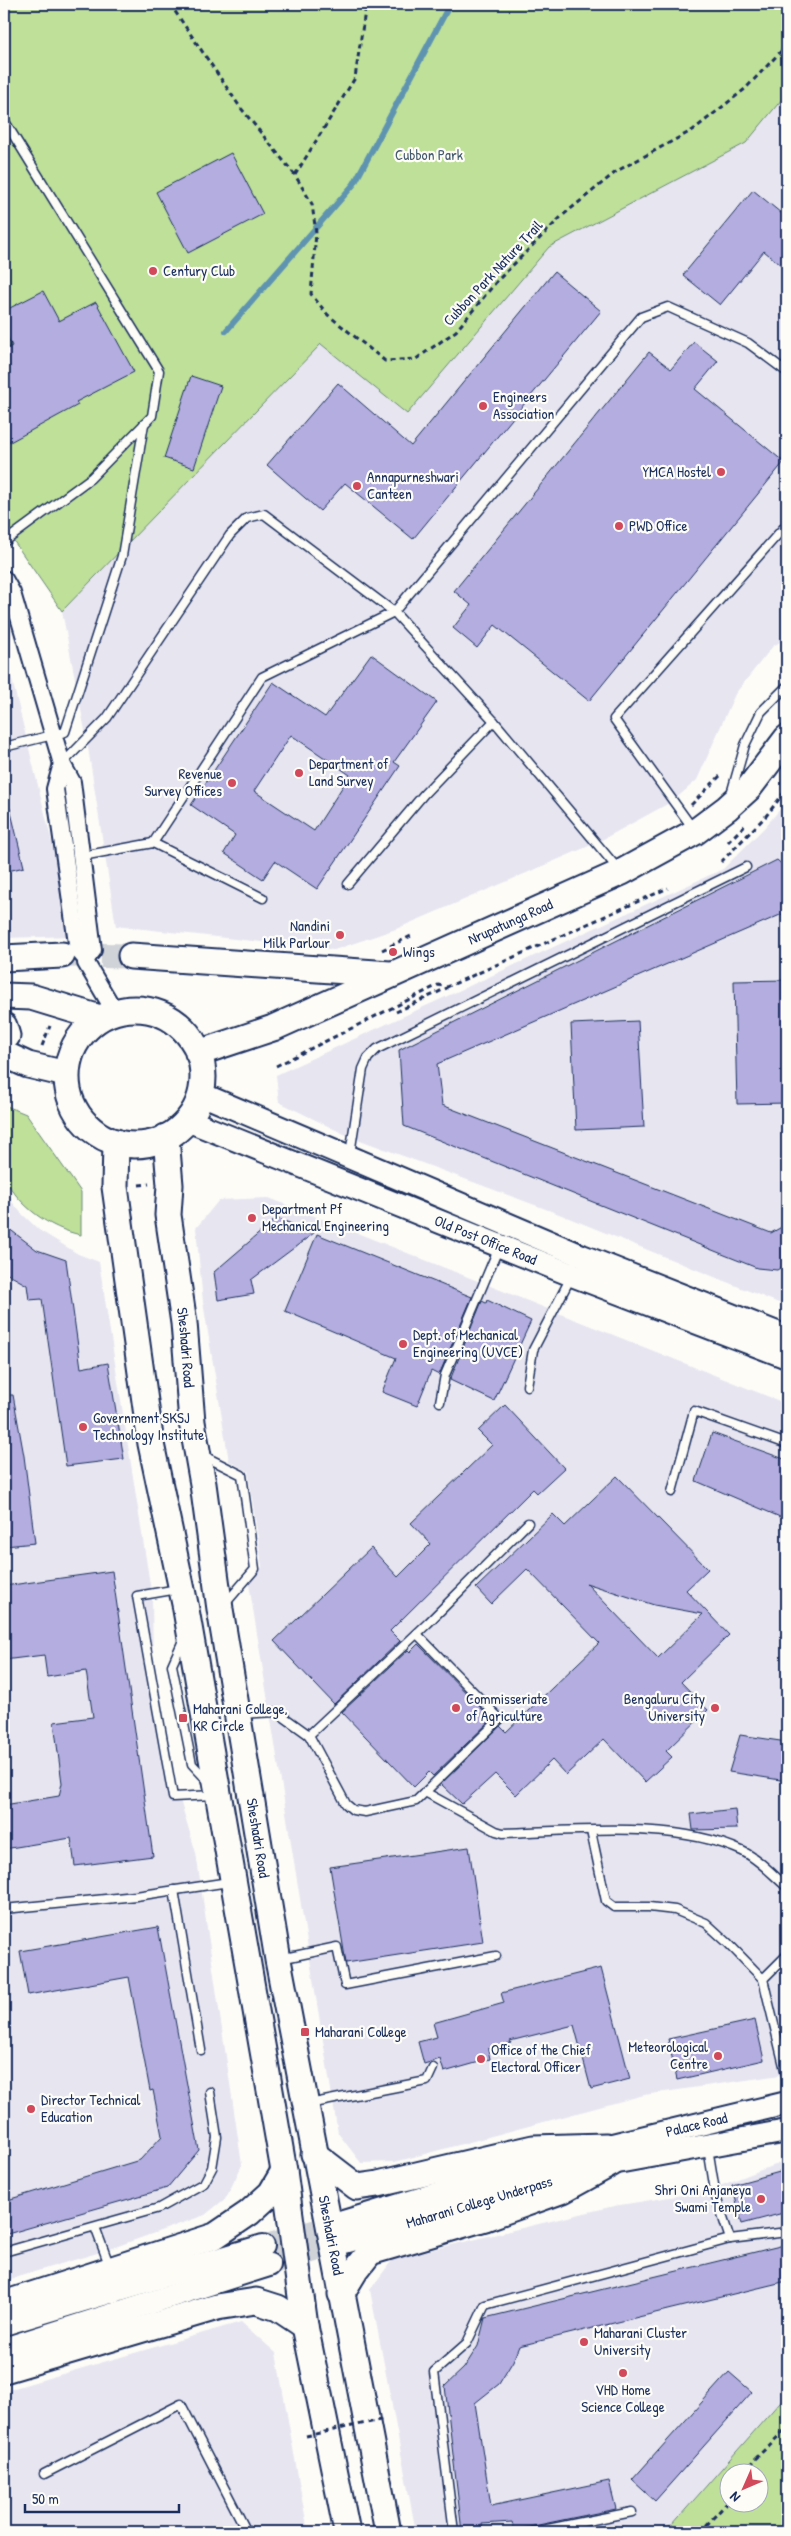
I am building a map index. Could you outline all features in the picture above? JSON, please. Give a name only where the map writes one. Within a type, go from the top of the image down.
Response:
[{"type":"main road","name":"Nrupatunga Road","points":[[198,1053],[273,1028],[622,872],[695,832],[727,808],[748,788],[787,738]]},
{"type":"main road","points":[[131,956],[395,974]]},
{"type":"main road","points":[[4,958],[74,957]]},
{"type":"main road","points":[[4,996],[31,997],[107,1015]]},
{"type":"main road","points":[[125,1009],[148,1010],[170,1019],[188,1034],[198,1053],[203,1074],[201,1094],[187,1120],[177,1130],[158,1141],[137,1145],[116,1142],[96,1133],[81,1118],[70,1097],[66,1074],[71,1051],[84,1031],[107,1015],[125,1009]]},
{"type":"main road","points":[[4,1026],[6,1036],[4,1037]]},
{"type":"main road","points":[[4,1054],[28,1064],[66,1074]]},
{"type":"main road","name":"Sheshadri Road","points":[[166,1137],[170,1185],[168,1215],[184,1323],[192,1422],[220,1609],[278,1960],[388,2532]]},
{"type":"main road","name":"Sheshadri Road","points":[[116,1142],[115,1187],[151,1444],[189,1626],[284,2171],[305,2326],[347,2532]]},
{"type":"main road","points":[[314,2154],[357,2186],[378,2184],[533,2148],[609,2155]]},
{"type":"main road","points":[[341,2294],[355,2271],[370,2252],[485,2218],[563,2190],[609,2155]]},
{"type":"main road","points":[[4,2304],[215,2236],[249,2213],[271,2193],[284,2171]]},
{"type":"main road","points":[[4,2370],[217,2307],[256,2301],[278,2308],[305,2326]]},
{"type":"street","points":[[4,579],[12,593],[62,764],[72,782],[93,950],[74,957]]},
{"type":"street","points":[[62,764],[54,789],[78,950],[74,957]]},
{"type":"street","points":[[74,957],[86,963],[107,1015]]},
{"type":"street","name":"Old Post Office Road","points":[[201,1094],[349,1159],[582,1256],[787,1337]]},
{"type":"street","name":"Old Post Office Road","points":[[187,1120],[572,1275],[787,1357]]},
{"type":"street","name":"Palace Road","points":[[609,2155],[787,2103]]},
{"type":"street","name":"Palace Road","points":[[609,2155],[708,2146],[787,2131]]},
{"type":"street","name":"Maharani College Underpass","points":[[343,2232],[550,2160],[609,2155]]},
{"type":"street","points":[[4,2324],[266,2255],[4,2349]]},
{"type":"lane","points":[[4,120],[159,371],[152,416],[91,478],[4,542]]},
{"type":"lane","points":[[153,843],[262,677],[394,612],[641,317],[668,308],[748,343],[787,372]]},
{"type":"lane","points":[[4,747],[65,732],[122,556],[144,424]]},
{"type":"lane","points":[[62,764],[107,718],[230,535],[248,518],[264,514],[394,612],[494,721],[622,872]]},
{"type":"lane","points":[[695,832],[614,719],[787,524]]},
{"type":"lane","points":[[727,808],[745,745],[761,712],[787,686]]},
{"type":"lane","points":[[348,884],[424,794],[494,721]]},
{"type":"lane","points":[[82,856],[153,843],[264,898]]},
{"type":"lane","points":[[349,1159],[363,1069],[368,1058],[377,1049],[746,867]]},
{"type":"lane","points":[[440,1402],[445,1375],[499,1245]]},
{"type":"lane","points":[[526,1386],[533,1350],[572,1275]]},
{"type":"lane","points":[[672,1492],[694,1411],[787,1444]]},
{"type":"lane","points":[[198,1453],[242,1475],[255,1569],[242,1587],[220,1609]]},
{"type":"lane","points":[[308,1735],[417,1634],[528,1523]]},
{"type":"lane","points":[[182,1589],[137,1596],[140,1615],[173,1796],[218,1793]]},
{"type":"lane","points":[[238,1714],[277,1712],[308,1735],[346,1804],[353,1810],[365,1812],[382,1810],[416,1801],[500,1719],[417,1634]]},
{"type":"lane","points":[[425,1792],[496,1831],[650,1830],[720,1842],[744,1852],[757,1860],[787,1887]]},
{"type":"lane","points":[[591,1831],[606,1901],[614,1908],[648,1907],[675,1910],[706,1923],[763,1979],[787,2078]]},
{"type":"lane","points":[[4,1909],[174,1890],[234,1881]]},
{"type":"lane","points":[[174,1890],[201,2050]]},
{"type":"lane","points":[[278,1960],[337,1947],[345,1985],[496,1956]]},
{"type":"lane","points":[[763,1979],[787,1955]]},
{"type":"lane","points":[[305,2105],[427,2081],[433,2068]]},
{"type":"lane","points":[[4,2252],[160,2208],[204,2183],[212,2168],[217,2137],[210,2092]]},
{"type":"lane","points":[[708,2146],[716,2197],[730,2239]]},
{"type":"lane","points":[[95,2227],[111,2269]]},
{"type":"lane","points":[[454,2532],[434,2372],[467,2343],[484,2305],[730,2239],[787,2232]]},
{"type":"lane","points":[[44,2474],[181,2404],[247,2532]]},
{"type":"lane","points":[[533,2532],[632,2512]]},
{"type":"path","name":"Cubbon Park Nature Trail","points":[[170,4],[240,107],[296,175],[312,204],[316,234],[311,294],[322,308],[385,361],[416,359],[456,331],[497,281],[562,216],[616,171],[693,130],[745,89],[787,45]]},
{"type":"path","points":[[296,175],[355,78],[366,4]]},
{"type":"path","points":[[690,805],[722,773]]},
{"type":"path","points":[[716,865],[724,860],[766,816],[787,789]]},
{"type":"path","points":[[728,842],[753,817]]},
{"type":"path","points":[[396,1012],[673,886]]},
{"type":"path","points":[[375,953],[413,935]]},
{"type":"path","points":[[276,1066],[438,985],[448,988]]},
{"type":"path","points":[[41,1051],[50,1026]]},
{"type":"path","points":[[306,2436],[385,2419]]},
{"type":"path","points":[[751,2464],[787,2428]]},
{"type":"path","points":[[700,2532],[718,2513]]},
{"type":"shaded area","points":[[787,93],[787,638],[773,646],[735,694],[697,780],[673,801],[596,843],[396,929],[334,950],[116,926],[87,741],[62,611],[321,343],[407,414],[549,247],[746,143]]},
{"type":"shaded area","points":[[4,647],[75,936],[4,938]]},
{"type":"shaded area","points":[[787,801],[786,1306],[559,1214],[344,1134],[279,1102],[276,1075],[723,869],[765,827]]},
{"type":"shaded area","points":[[4,1192],[22,1214],[39,1230],[78,1254],[99,1262],[152,1597],[153,1661],[174,1780],[196,1853],[242,2165],[226,2198],[205,2215],[104,2251],[4,2281]]},
{"type":"shaded area","points":[[269,1198],[787,1404],[787,2074],[644,2095],[395,2162],[361,2163],[338,2133],[249,1584],[262,1567],[248,1471],[229,1461],[203,1302],[196,1228],[219,1200]]},
{"type":"shaded area","name":"Maharani Cluster University","points":[[787,2160],[787,2394],[726,2464],[718,2464],[718,2473],[672,2525],[648,2532],[416,2532],[370,2290],[393,2259],[614,2206],[707,2191]]},
{"type":"shaded area","points":[[241,2322],[276,2353],[308,2532],[4,2532],[4,2391]]},
{"type":"green space","name":"Cubbon Park","points":[[4,4],[787,4],[787,93],[746,143],[549,247],[407,414],[321,344],[62,611],[4,527]]},
{"type":"green space","points":[[4,1105],[26,1114],[81,1192],[81,1235],[57,1227],[36,1215],[19,1198],[4,1178]]},
{"type":"green space","points":[[787,2394],[787,2532],[648,2532],[672,2525],[718,2473],[718,2514],[768,2514],[768,2464],[726,2464]]},
{"type":"building","points":[[231,153],[263,214],[188,253],[156,192]]},
{"type":"building","points":[[753,190],[787,218],[787,270],[764,251],[720,305],[683,275]]},
{"type":"building","name":"Engineers Association","points":[[554,272],[601,311],[413,539],[345,483],[320,511],[267,465],[338,383],[411,446]]},
{"type":"building","points":[[43,291],[59,321],[96,302],[134,372],[76,402],[78,405],[10,442],[4,430],[4,350],[12,346],[4,330],[4,311]]},
{"type":"building","name":"PWD Office","points":[[694,342],[718,361],[695,389],[784,462],[589,701],[495,625],[477,648],[453,628],[471,605],[454,591],[649,352],[671,369]]},
{"type":"building","points":[[191,376],[221,386],[194,468],[164,458]]},
{"type":"building","name":"Revenue Survey Offices","points":[[371,654],[437,702],[394,762],[400,766],[317,889],[275,861],[263,879],[224,853],[235,835],[191,805],[273,682],[325,717]],"holes":[[[291,735],[350,775],[314,831],[254,791]]]},
{"type":"building","points":[[10,808],[24,867],[4,872],[4,809]]},
{"type":"building","points":[[777,860],[787,869],[787,912],[437,1064],[442,1105],[771,1233],[787,1224],[787,1264],[777,1270],[757,1268],[404,1126],[399,1050]]},
{"type":"building","points":[[787,980],[787,1103],[737,1104],[734,981]]},
{"type":"building","points":[[638,1021],[644,1127],[576,1130],[571,1024]]},
{"type":"building","points":[[277,1218],[314,1233],[251,1280],[254,1294],[218,1300],[214,1272]]},
{"type":"building","points":[[4,1225],[37,1250],[66,1260],[81,1368],[108,1363],[124,1459],[66,1466],[42,1299],[29,1300],[27,1285],[4,1272]]},
{"type":"building","points":[[317,1234],[472,1297],[439,1375],[431,1371],[417,1406],[382,1392],[396,1358],[285,1311]]},
{"type":"building","points":[[487,1300],[531,1321],[494,1401],[450,1380],[482,1301],[486,1303]]},
{"type":"building","points":[[4,1395],[13,1395],[24,1456],[35,1543],[5,1546]]},
{"type":"building","points":[[505,1405],[564,1468],[537,1493],[533,1489],[390,1631],[400,1641],[334,1704],[274,1641],[371,1548],[398,1577],[431,1544],[411,1523],[492,1445],[478,1431]]},
{"type":"building","points":[[712,1433],[787,1460],[787,1520],[696,1481]]},
{"type":"building","points":[[617,1476],[708,1569],[686,1590],[729,1635],[681,1682],[708,1710],[666,1751],[672,1757],[645,1782],[604,1739],[566,1775],[552,1760],[516,1795],[495,1774],[462,1804],[441,1784],[500,1726],[506,1732],[599,1643],[527,1569],[491,1604],[476,1588],[553,1514],[565,1526]],"holes":[[[586,1583],[654,1605],[703,1614],[658,1658]]]},
{"type":"building","points":[[112,1571],[153,1856],[75,1866],[71,1838],[4,1849],[4,1805],[59,1796],[62,1783],[54,1722],[93,1717],[86,1671],[47,1677],[44,1655],[4,1660],[4,1586]]},
{"type":"building","points":[[418,1644],[492,1719],[433,1776],[429,1772],[414,1787],[342,1712],[408,1650],[410,1652]]},
{"type":"building","points":[[740,1735],[787,1742],[787,1781],[729,1772]]},
{"type":"building","points":[[735,1809],[737,1829],[693,1830],[691,1814]]},
{"type":"building","points":[[469,1847],[483,1942],[346,1963],[330,1867]]},
{"type":"building","points":[[158,1927],[199,2150],[167,2188],[4,2235],[4,2201],[140,2160],[162,2136],[153,2090],[150,2091],[129,1977],[28,1995],[20,1951]]},
{"type":"building","points":[[601,1968],[630,2079],[591,2089],[574,2025],[510,2041],[511,2043],[488,2049],[490,2059],[444,2072],[440,2059],[424,2064],[418,2042],[437,2037],[433,2023],[504,2003],[501,1993]]},
{"type":"building","points":[[755,2020],[764,2060],[677,2080],[668,2039]]},
{"type":"building","name":"Shri Oni Anjaneya Swami Temple","points":[[787,2170],[787,2212],[742,2224],[732,2185]]},
{"type":"building","points":[[784,2245],[787,2256],[787,2281],[519,2346],[513,2361],[499,2384],[475,2403],[491,2506],[609,2481],[616,2509],[514,2530],[512,2522],[482,2524],[483,2532],[462,2532],[445,2386],[464,2368],[478,2346],[485,2318]]},
{"type":"building","points":[[729,2372],[752,2392],[655,2501],[632,2480]]},
{"type":"waterway","points":[[226,331],[354,184],[450,4]]},
{"type":"tunnel","points":[[64,955],[131,956]]},
{"type":"tunnel","points":[[263,2246],[340,2223]]},
{"type":"tunnel","points":[[269,2265],[345,2242]]},
{"type":"place","name":"Century Club","points":[[153,271]]},
{"type":"place","name":"Engineers Association","points":[[483,406]]},
{"type":"place","name":"YMCA Hostel","points":[[721,472]]},
{"type":"place","name":"Annapurneshwari Canteen","points":[[357,486]]},
{"type":"place","name":"PWD Office","points":[[619,526]]},
{"type":"place","name":"Department of Land Survey","points":[[299,773]]},
{"type":"place","name":"Revenue Survey Offices","points":[[232,783]]},
{"type":"place","name":"Nandini Milk Parlour","points":[[340,935]]},
{"type":"place","name":"Wings","points":[[393,952]]},
{"type":"place","name":"Department Pf Mechanical Engineering","points":[[252,1218]]},
{"type":"place","name":"Dept. of Mechanical Engineering (UVCE)","points":[[403,1344]]},
{"type":"place","name":"Government SKSJ Technology Institute","points":[[83,1427]]},
{"type":"place","name":"Commisseriate of Agriculture","points":[[456,1708]]},
{"type":"place","name":"Bengaluru City University","points":[[715,1708]]},
{"type":"place","name":"Maharani College, KR Circle","points":[[183,1718]]},
{"type":"place","name":"Maharani College","points":[[305,2032]]},
{"type":"place","name":"Meteorological Centre","points":[[718,2056]]},
{"type":"place","name":"Office of the Chief Electoral Officer","points":[[481,2059]]},
{"type":"place","name":"Director Technical Education","points":[[31,2109]]},
{"type":"place","name":"Shri Oni Anjaneya Swami Temple","points":[[761,2199]]},
{"type":"place","name":"Maharani Cluster University","points":[[584,2342]]},
{"type":"place","name":"VHD Home Science College","points":[[623,2373]]}]
